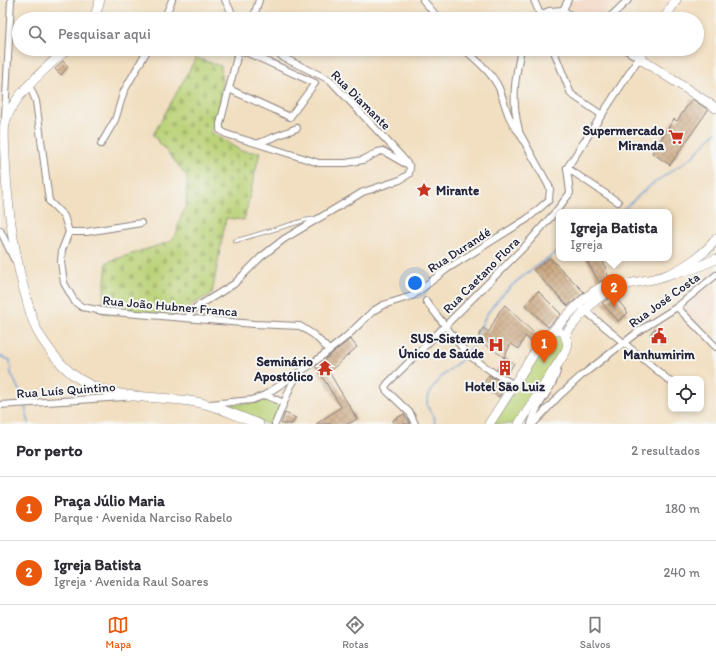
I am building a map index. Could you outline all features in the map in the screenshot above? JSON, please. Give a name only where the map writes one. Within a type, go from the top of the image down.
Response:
[{"type":"street","points":[[11,0],[5,123],[8,206],[18,265],[35,326],[54,356],[68,370],[86,383],[114,393],[205,404],[259,424]]},
{"type":"street","points":[[96,12],[100,0]]},
{"type":"street","points":[[167,12],[172,0]]},
{"type":"street","points":[[225,0],[231,12]]},
{"type":"street","points":[[423,0],[433,12]]},
{"type":"street","points":[[534,0],[539,12]]},
{"type":"street","points":[[563,10],[568,0]]},
{"type":"street","points":[[615,12],[628,0]]},
{"type":"street","points":[[668,12],[676,0]]},
{"type":"street","points":[[255,12],[258,1]]},
{"type":"street","points":[[552,12],[556,10],[563,10],[566,12]]},
{"type":"street","points":[[5,123],[29,85],[60,56]]},
{"type":"street","points":[[101,144],[115,120],[124,91],[144,56]]},
{"type":"street","points":[[187,318],[195,308],[234,284],[262,257],[284,239],[320,219],[362,192],[406,178],[409,174],[410,167],[383,152],[378,152],[363,160],[332,164],[319,163],[259,143],[236,139],[220,130],[220,124],[237,56]]},
{"type":"street","points":[[229,89],[290,117],[315,83],[255,56]]},
{"type":"street","name":"Rua Diamante","points":[[282,56],[330,80],[410,167]]},
{"type":"street","name":"Rua Durandé","points":[[205,404],[246,401],[265,395],[301,372],[346,337],[373,311],[383,305],[412,296],[447,269],[511,229],[549,200],[550,188],[513,124],[494,79],[471,56]]},
{"type":"street","points":[[519,56],[514,96],[515,115],[519,132]]},
{"type":"street","points":[[556,56],[571,94],[602,115]]},
{"type":"street","points":[[636,56],[716,108]]},
{"type":"street","points":[[618,202],[567,168],[639,58]]},
{"type":"street","points":[[29,85],[36,101],[48,201],[64,216],[69,232],[86,232],[141,223]]},
{"type":"street","points":[[259,143],[298,128]]},
{"type":"street","name":"Rua Caetano Flora","points":[[558,209],[570,193],[567,168]]},
{"type":"street","name":"Rua Caetano Flora","points":[[415,424],[410,412],[387,391],[386,386],[527,244],[556,211]]},
{"type":"street","points":[[0,230],[18,265]]},
{"type":"street","name":"Rua João Hubner Franca","points":[[69,232],[62,250],[62,273],[64,283],[75,302],[82,307],[103,311],[254,324],[300,326],[314,334],[329,350]]},
{"type":"street","points":[[666,273],[681,267],[706,251],[716,239]]},
{"type":"street","points":[[489,424],[534,352],[587,295],[603,290],[615,282],[693,269],[716,259]]},
{"type":"street","name":"Rua José Costa","points":[[532,424],[569,387],[624,342],[677,306],[716,275]]},
{"type":"street","points":[[565,335],[603,290]]},
{"type":"street","points":[[426,301],[467,354],[494,373],[514,384]]},
{"type":"street","points":[[578,305],[668,379]]},
{"type":"street","points":[[677,306],[716,347]]},
{"type":"street","points":[[552,331],[565,335]]},
{"type":"street","points":[[519,424],[558,364],[567,347],[565,335]]},
{"type":"street","points":[[532,424],[533,414],[557,376],[558,364]]},
{"type":"street","points":[[275,424],[291,386],[301,372]]},
{"type":"street","points":[[265,395],[284,403]]},
{"type":"street","name":"Rua Luís Quintino","points":[[3,406],[133,396]]},
{"type":"lane","points":[[235,241],[306,220],[320,219]]},
{"type":"shaded area","points":[[571,0],[617,0],[603,12],[580,12],[571,6]]},
{"type":"shaded area","points":[[708,286],[716,295],[716,313],[702,328],[684,310]]},
{"type":"green space","points":[[196,58],[221,66],[222,95],[211,132],[241,151],[260,152],[244,220],[226,218],[212,294],[191,305],[185,315],[102,313],[107,262],[169,242],[177,233],[179,221],[186,206],[187,176],[153,135]]},
{"type":"green space","points":[[557,332],[565,336],[567,345],[514,424],[493,424],[546,343]]},
{"type":"green space","points":[[266,400],[281,403],[274,424],[267,424],[214,406],[251,403]]},
{"type":"building","points":[[63,61],[68,67],[61,75],[55,69]]},
{"type":"building","name":"Supermercado Miranda","points":[[692,99],[708,110],[670,165],[652,153],[674,119],[677,121]]},
{"type":"building","points":[[550,258],[584,292],[568,306],[533,270]]},
{"type":"building","points":[[587,261],[603,261],[609,278],[599,282]]},
{"type":"building","points":[[538,291],[561,314],[548,327],[525,305]]},
{"type":"building","points":[[614,295],[628,313],[618,321],[602,303]]},
{"type":"building","points":[[505,305],[538,337],[532,343],[525,336],[519,349],[511,344],[504,357],[481,342],[479,336],[483,328],[489,332],[499,312]]},
{"type":"building","name":"Manhumirim","points":[[655,328],[667,339],[662,344],[650,334]]},
{"type":"building","name":"Seminário Apostólico","points":[[350,339],[357,347],[329,372],[357,419],[348,424],[316,424],[341,407],[316,367]]},
{"type":"building","name":"Hotel São Luiz","points":[[504,357],[514,363],[507,375],[497,369]]},
{"type":"building","points":[[489,375],[506,385],[499,397],[482,386]]},
{"type":"building","points":[[285,413],[296,418],[292,424],[281,424]]},
{"type":"building","points":[[404,414],[410,424],[393,424],[393,420]]},
{"type":"waterway","points":[[623,209],[651,185],[692,157],[716,132]]},
{"type":"waterway","points":[[468,353],[474,344],[487,314],[494,304],[510,287],[529,271],[556,253]]},
{"type":"waterway","points":[[0,356],[10,360],[11,373],[24,401]]},
{"type":"waterway","points":[[434,424],[435,419],[427,406],[431,391],[435,384],[466,356]]},
{"type":"waterway","points":[[25,406],[29,424]]},
{"type":"place","name":"Supermercado Miranda","points":[[676,137]]},
{"type":"place","name":"Mirante","points":[[424,190]]},
{"type":"place","name":"Igreja Batista","points":[[614,307]]},
{"type":"place","name":"Manhumirim","points":[[659,336]]},
{"type":"place","name":"SUS-Sistema Único de Saúde","points":[[496,345]]},
{"type":"place","name":"Praça Júlio Maria","points":[[544,363]]},
{"type":"place","name":"Seminário Apostólico","points":[[325,368]]},
{"type":"place","name":"Hotel São Luiz","points":[[505,368]]}]
